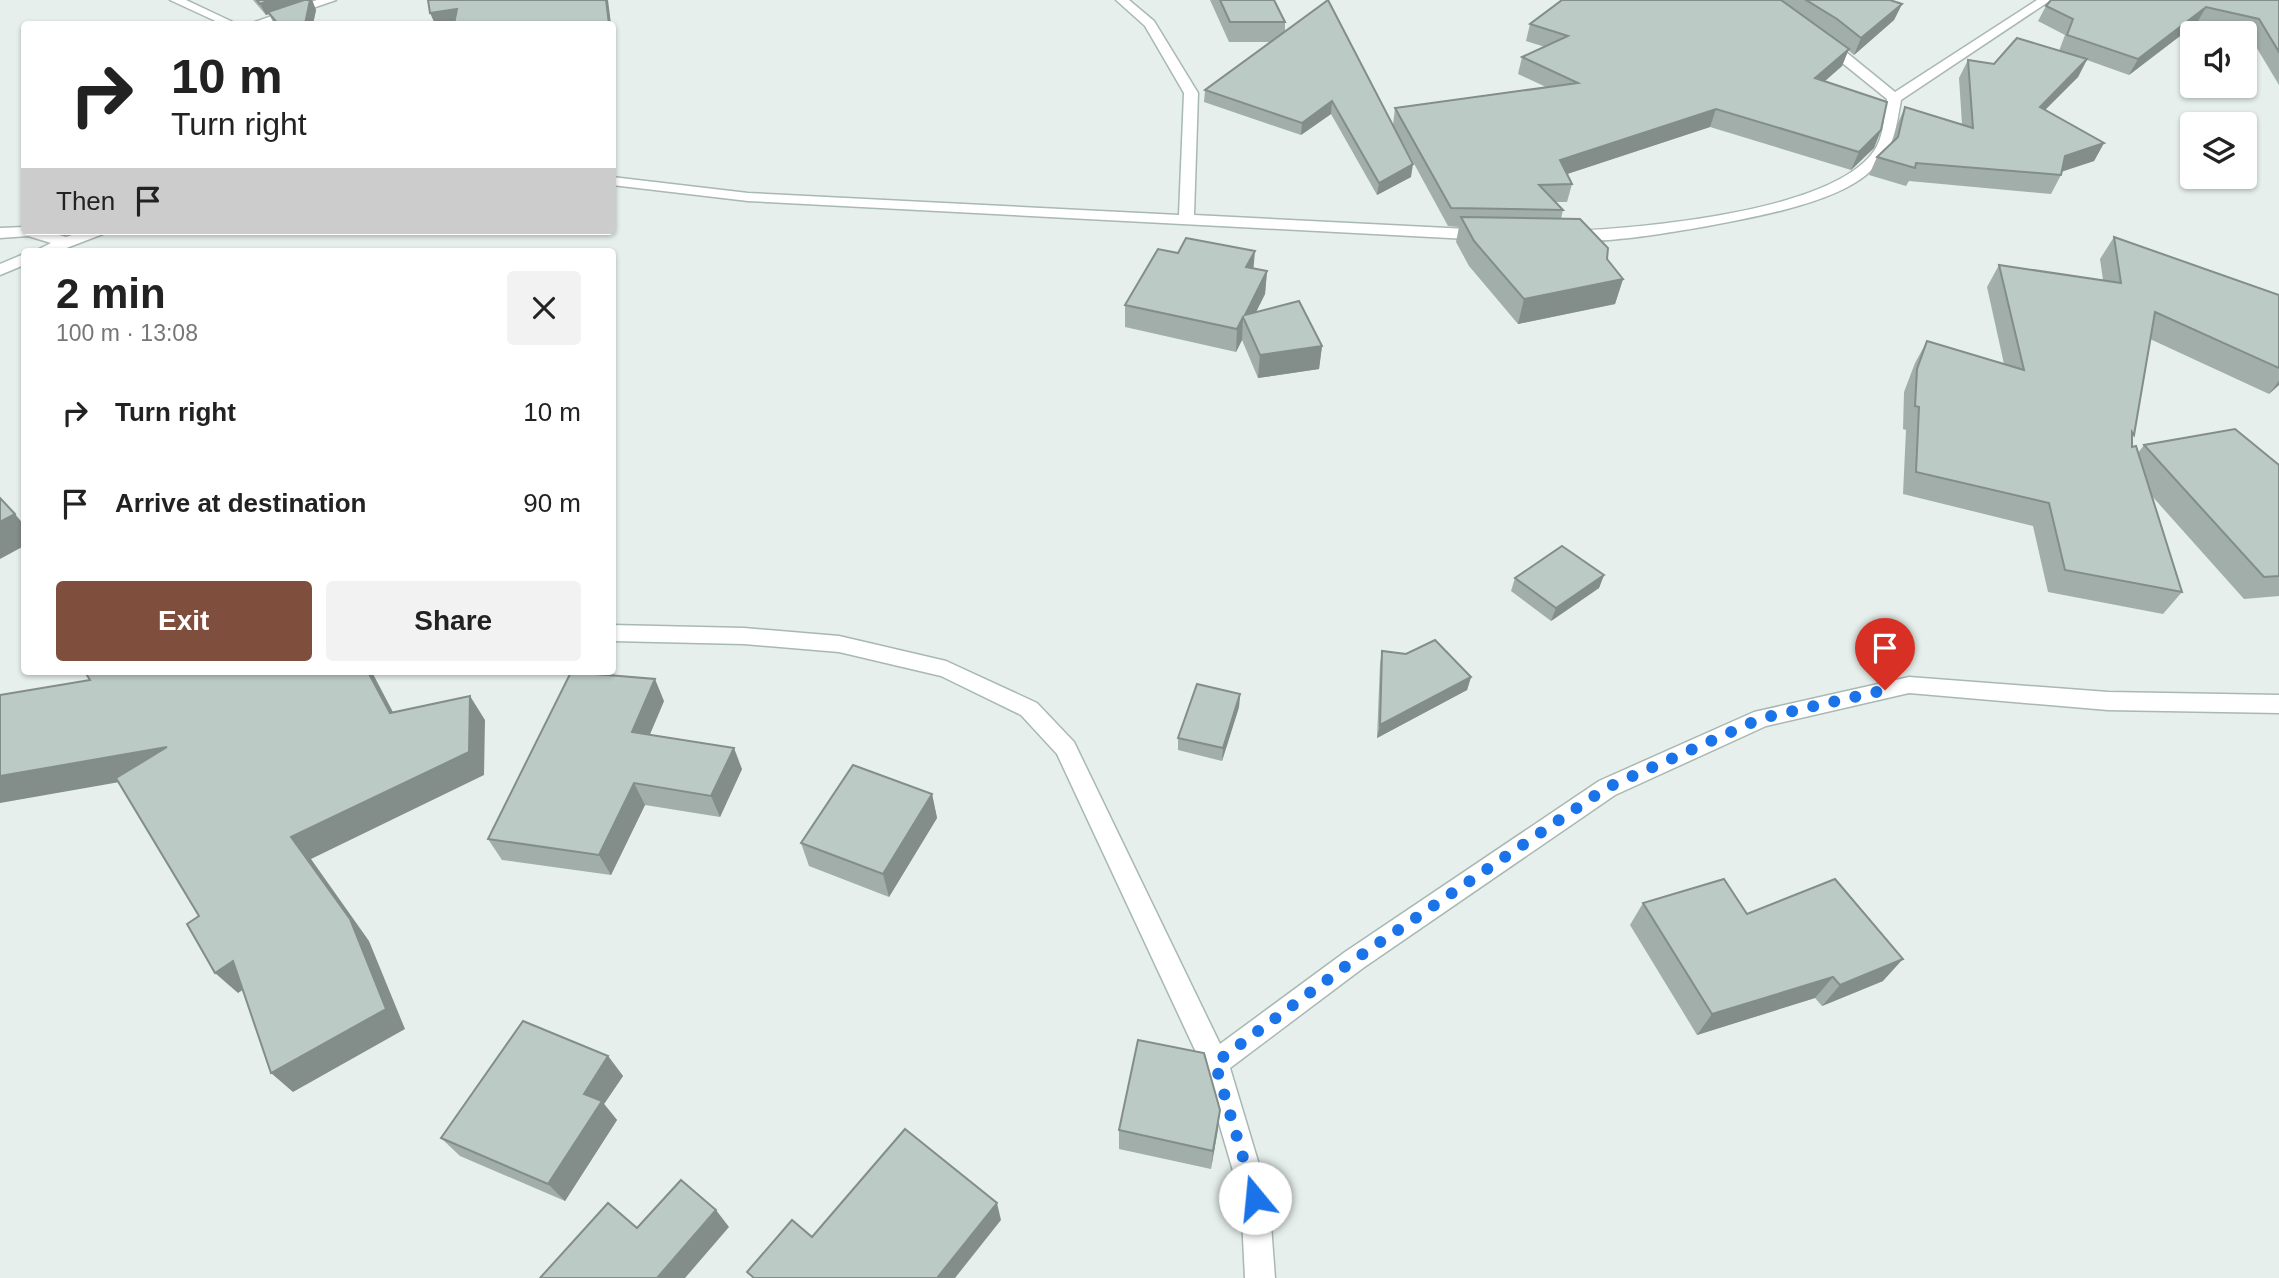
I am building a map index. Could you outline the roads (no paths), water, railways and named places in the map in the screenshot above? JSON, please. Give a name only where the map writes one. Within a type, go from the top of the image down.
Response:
[{"type":"street","points":[[176,0],[224,21]]},
{"type":"street","points":[[264,21],[330,0]]},
{"type":"street","points":[[1122,0],[1150,24],[1191,93],[1186,221]]},
{"type":"street","points":[[1558,236],[1597,236],[1724,221],[1802,201],[1856,176],[1883,149],[1894,99],[2045,0]]},
{"type":"street","points":[[1814,34],[1894,99]]},
{"type":"street","points":[[616,181],[748,197],[1506,235]]},
{"type":"street","points":[[0,224],[21,229]]},
{"type":"street","points":[[0,233],[21,231]]},
{"type":"street","points":[[41,235],[65,242]]},
{"type":"street","points":[[51,248],[86,235]]},
{"type":"street","points":[[0,270],[21,262]]},
{"type":"street","points":[[616,633],[744,636],[839,644],[946,669],[1029,709],[1066,748],[1215,1063],[1255,1198],[1260,1278]]},
{"type":"street","points":[[1215,1063],[1354,960],[1606,788],[1762,718],[1909,685],[2108,701],[2279,704]]}]
